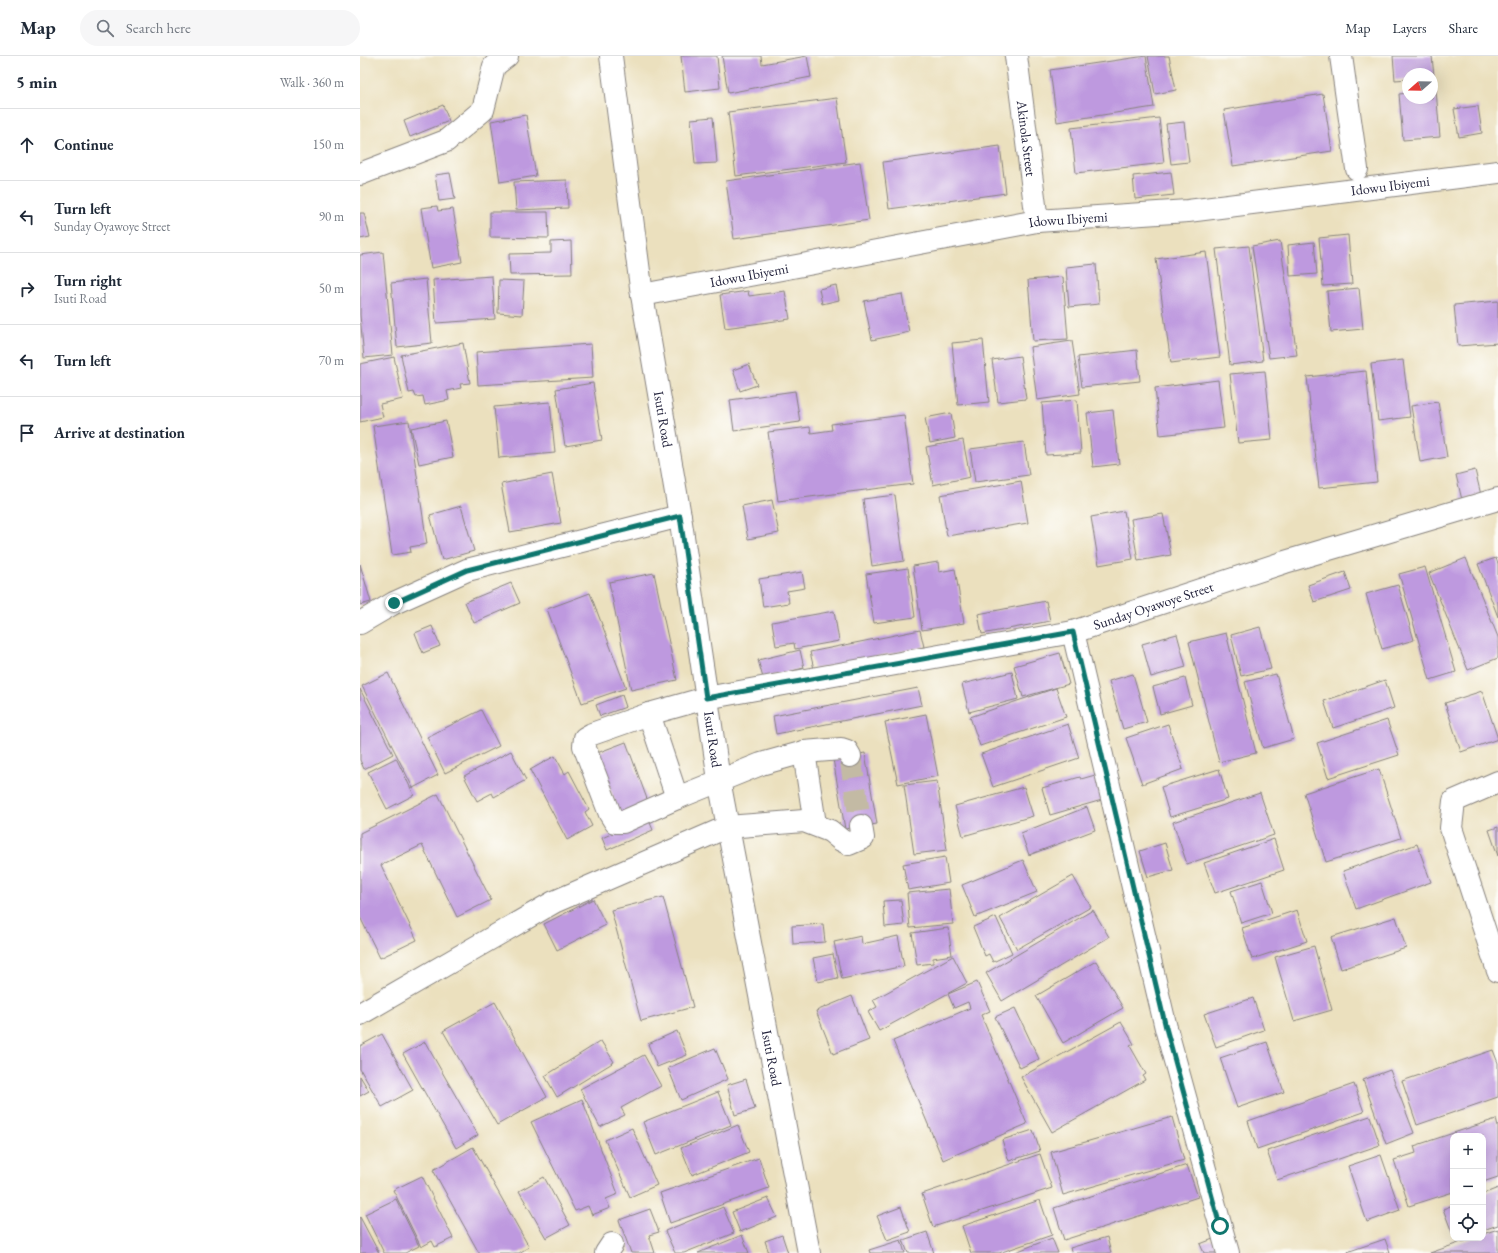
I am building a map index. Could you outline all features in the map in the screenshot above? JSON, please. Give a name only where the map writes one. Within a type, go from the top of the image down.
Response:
[{"type":"street","points":[[360,174],[406,155],[446,141],[483,110],[494,66],[507,56]]},
{"type":"street","name":"Isuti Road","points":[[611,56],[642,295],[680,516],[719,780],[809,1253]]},
{"type":"street","name":"Akinola Street","points":[[1016,56],[1037,221]]},
{"type":"street","points":[[1341,56],[1357,169]]},
{"type":"street","name":"Idowu Ibiyemi","points":[[642,295],[1037,221],[1188,211],[1498,172]]},
{"type":"street","name":"Sunday Oyawoye Street","points":[[677,798],[623,822],[615,822],[584,746],[585,738],[592,734],[649,714],[706,698],[1073,632],[1285,562],[1498,498]]},
{"type":"street","points":[[360,623],[394,603],[467,570],[680,516]]},
{"type":"street","points":[[1073,632],[1166,1028],[1228,1253]]},
{"type":"street","points":[[649,714],[677,798],[761,764],[804,752],[841,749],[847,751],[850,756]]},
{"type":"street","points":[[804,752],[815,824]]},
{"type":"street","points":[[1498,782],[1454,800],[1450,828],[1498,971]]},
{"type":"street","points":[[360,1014],[554,902],[727,827],[804,821],[830,831],[849,844],[863,838],[861,826]]},
{"type":"building","points":[[681,56],[717,56],[720,88],[685,92]]},
{"type":"building","points":[[722,56],[761,56],[762,64],[807,56],[811,77],[728,93]]},
{"type":"building","points":[[1146,56],[1154,107],[1057,122],[1050,70]]},
{"type":"building","points":[[1148,56],[1169,56],[1176,90],[1155,94]]},
{"type":"building","points":[[1393,56],[1432,56],[1433,68],[1402,68],[1402,79],[1395,80]]},
{"type":"building","points":[[1323,94],[1332,151],[1233,166],[1224,110]]},
{"type":"building","points":[[1399,94],[1402,94],[1402,104],[1437,104],[1440,137],[1403,140]]},
{"type":"building","points":[[837,98],[846,162],[736,176],[728,112]]},
{"type":"building","points":[[443,105],[449,121],[410,137],[404,121]]},
{"type":"building","points":[[1478,106],[1482,133],[1459,137],[1454,109]]},
{"type":"building","points":[[526,115],[536,176],[500,182],[491,121]]},
{"type":"building","points":[[713,117],[717,163],[695,164],[691,119]]},
{"type":"building","points":[[1159,118],[1164,163],[1076,173],[1071,128]]},
{"type":"building","points":[[1184,122],[1189,162],[1171,164],[1166,124]]},
{"type":"building","points":[[1000,146],[1006,193],[889,209],[883,162]]},
{"type":"building","points":[[860,162],[869,220],[734,239],[726,181]]},
{"type":"building","points":[[1171,172],[1174,195],[1135,199],[1133,176]]},
{"type":"building","points":[[450,173],[455,199],[439,201],[435,175]]},
{"type":"building","points":[[567,180],[568,208],[516,210],[514,182]]},
{"type":"building","points":[[437,206],[438,211],[453,209],[462,262],[431,268],[421,208]]},
{"type":"building","points":[[490,212],[548,212],[549,238],[490,237]]},
{"type":"building","points":[[360,213],[364,213],[370,237],[360,239]]},
{"type":"building","points":[[1348,235],[1352,284],[1323,286],[1319,238]]},
{"type":"building","points":[[571,241],[572,274],[510,275],[509,254],[551,253],[551,242]]},
{"type":"building","points":[[1280,241],[1297,355],[1269,358],[1252,246]]},
{"type":"building","points":[[1314,242],[1317,274],[1290,276],[1288,245]]},
{"type":"building","points":[[1249,246],[1263,361],[1230,365],[1216,249]]},
{"type":"building","points":[[383,252],[393,355],[364,358],[360,315],[360,255]]},
{"type":"building","points":[[1206,252],[1220,357],[1171,363],[1156,259]]},
{"type":"building","points":[[1096,264],[1099,304],[1069,307],[1066,267]]},
{"type":"building","points":[[492,276],[495,319],[436,323],[433,280]]},
{"type":"building","points":[[1063,277],[1068,339],[1033,341],[1028,280]]},
{"type":"building","points":[[426,279],[432,343],[397,347],[391,283]]},
{"type":"building","points":[[499,280],[524,281],[522,315],[498,313]]},
{"type":"building","points":[[836,285],[839,300],[822,304],[819,289]]},
{"type":"building","points":[[1359,288],[1363,329],[1331,332],[1327,291]]},
{"type":"building","points":[[748,291],[749,296],[785,291],[790,319],[725,328],[720,295]]},
{"type":"building","points":[[902,294],[909,332],[872,340],[864,301]]},
{"type":"building","points":[[1498,301],[1498,343],[1458,346],[1454,305]]},
{"type":"building","points":[[983,340],[989,402],[958,405],[952,343]]},
{"type":"building","points":[[1072,341],[1080,394],[1037,400],[1030,347]]},
{"type":"building","points":[[463,343],[470,383],[460,384],[461,388],[447,391],[449,400],[425,405],[423,396],[416,397],[414,392],[409,393],[401,355]]},
{"type":"building","points":[[591,344],[593,378],[478,385],[476,352]]},
{"type":"building","points":[[1137,350],[1140,381],[1082,387],[1078,357]]},
{"type":"building","points":[[1020,356],[1026,399],[998,402],[992,360]]},
{"type":"building","points":[[394,357],[403,399],[380,404],[383,417],[360,422],[360,364]]},
{"type":"building","points":[[1403,360],[1410,417],[1378,421],[1371,364]]},
{"type":"building","points":[[749,364],[757,385],[740,391],[733,370]]},
{"type":"building","points":[[1265,371],[1272,440],[1238,443],[1230,374]]},
{"type":"building","points":[[1366,371],[1377,482],[1319,488],[1307,377]]},
{"type":"building","points":[[1218,380],[1224,428],[1160,435],[1155,388]]},
{"type":"building","points":[[593,383],[602,440],[565,446],[556,389]]},
{"type":"building","points":[[795,391],[800,422],[734,431],[730,400]]},
{"type":"building","points":[[1077,400],[1081,453],[1046,455],[1042,403]]},
{"type":"building","points":[[550,402],[555,453],[499,458],[494,407]]},
{"type":"building","points":[[1438,402],[1447,457],[1420,462],[1411,406]]},
{"type":"building","points":[[1113,410],[1119,464],[1093,467],[1087,413]]},
{"type":"building","points":[[951,413],[955,438],[930,443],[925,418]]},
{"type":"building","points":[[904,415],[913,484],[778,501],[768,432],[810,427],[811,433],[832,430],[831,424]]},
{"type":"building","points":[[409,421],[427,544],[410,547],[411,552],[392,555],[373,426]]},
{"type":"building","points":[[446,421],[453,457],[419,464],[411,428]]},
{"type":"building","points":[[963,440],[970,477],[933,485],[926,447]]},
{"type":"building","points":[[1024,442],[1029,475],[975,482],[970,449]]},
{"type":"building","points":[[1475,470],[1481,495],[1462,500],[1456,475]]},
{"type":"building","points":[[552,474],[561,523],[510,532],[501,484]]},
{"type":"building","points":[[1021,481],[1028,523],[947,536],[940,495]]},
{"type":"building","points":[[895,495],[904,561],[872,566],[863,499]]},
{"type":"building","points":[[772,500],[779,533],[748,539],[742,506]]},
{"type":"building","points":[[461,506],[474,551],[442,560],[430,515]]},
{"type":"building","points":[[1124,511],[1133,559],[1099,565],[1091,517]]},
{"type":"building","points":[[1163,514],[1171,555],[1138,561],[1131,519]]},
{"type":"building","points":[[1466,558],[1498,637],[1498,658],[1468,670],[1429,573]]},
{"type":"building","points":[[1496,558],[1498,564],[1498,617],[1478,564]]},
{"type":"building","points":[[938,562],[939,572],[955,569],[964,623],[922,630],[913,566]]},
{"type":"building","points":[[360,564],[371,602],[360,605]]},
{"type":"building","points":[[1425,567],[1456,672],[1430,680],[1399,574]]},
{"type":"building","points":[[908,568],[915,617],[874,623],[866,574]]},
{"type":"building","points":[[802,572],[805,588],[787,591],[789,603],[763,607],[759,579]]},
{"type":"building","points":[[1345,572],[1351,590],[1314,602],[1308,585]]},
{"type":"building","points":[[654,573],[677,680],[631,690],[609,582]]},
{"type":"building","points":[[511,583],[520,603],[474,623],[465,602]]},
{"type":"building","points":[[1398,585],[1414,640],[1382,649],[1366,594]]},
{"type":"building","points":[[590,593],[626,688],[582,703],[547,609]]},
{"type":"building","points":[[1046,601],[1050,621],[982,634],[978,614]]},
{"type":"building","points":[[834,611],[839,641],[795,649],[794,643],[776,646],[772,622]]},
{"type":"building","points":[[432,626],[440,646],[423,653],[415,633]]},
{"type":"building","points":[[1260,627],[1271,669],[1241,676],[1231,635]]},
{"type":"building","points":[[920,630],[924,647],[814,669],[810,652]]},
{"type":"building","points":[[1226,633],[1256,753],[1219,762],[1189,642]]},
{"type":"building","points":[[1177,634],[1186,667],[1151,677],[1142,644]]},
{"type":"building","points":[[800,650],[804,668],[763,678],[758,660]]},
{"type":"building","points":[[1060,653],[1069,684],[1023,697],[1014,666]]},
{"type":"building","points":[[1012,672],[1018,699],[969,712],[962,684]]},
{"type":"building","points":[[388,673],[438,775],[413,788],[362,686]]},
{"type":"building","points":[[1133,674],[1147,722],[1123,729],[1109,681]]},
{"type":"building","points":[[1276,674],[1294,739],[1263,748],[1245,682]]},
{"type":"building","points":[[1185,678],[1192,705],[1160,714],[1153,687]]},
{"type":"building","points":[[1385,680],[1394,708],[1333,728],[1324,701]]},
{"type":"building","points":[[918,688],[922,705],[776,734],[773,716]]},
{"type":"building","points":[[1056,688],[1066,717],[980,746],[970,717]]},
{"type":"building","points":[[360,689],[393,754],[364,769],[360,760]]},
{"type":"building","points":[[1482,691],[1498,739],[1461,752],[1445,703]]},
{"type":"building","points":[[622,695],[626,707],[600,716],[596,705]]},
{"type":"building","points":[[481,710],[499,746],[445,773],[427,737]]},
{"type":"building","points":[[926,714],[938,776],[898,784],[885,722]]},
{"type":"building","points":[[1387,720],[1399,755],[1328,778],[1317,743]]},
{"type":"building","points":[[1068,724],[1079,758],[993,787],[981,754]]},
{"type":"building","points":[[1168,724],[1183,769],[1142,784],[1126,738]]},
{"type":"building","points":[[626,742],[650,807],[621,818],[597,753]]},
{"type":"building","points":[[511,751],[526,780],[494,797],[492,793],[477,801],[464,776]]},
{"type":"building","points":[[865,753],[877,824],[845,829],[833,759]]},
{"type":"building","points":[[555,756],[565,774],[569,771],[589,809],[585,812],[592,826],[567,840],[530,770]]},
{"type":"building","points":[[396,758],[414,795],[387,809],[368,772]]},
{"type":"building","points":[[1219,769],[1228,799],[1170,817],[1161,787]]},
{"type":"building","points":[[1379,769],[1401,838],[1326,862],[1304,793]]},
{"type":"building","points":[[1095,775],[1102,800],[1050,815],[1042,788],[1080,777],[1081,779]]},
{"type":"building","points":[[937,781],[947,850],[914,854],[904,785]]},
{"type":"building","points":[[1024,787],[1033,816],[963,836],[955,806]]},
{"type":"building","points":[[1260,793],[1274,835],[1187,864],[1173,822]]},
{"type":"building","points":[[438,794],[491,900],[457,917],[422,845],[381,865],[417,940],[380,958],[360,917],[360,833]]},
{"type":"building","points":[[1087,807],[1095,830],[1029,855],[1021,833]]},
{"type":"building","points":[[648,818],[653,830],[607,850],[602,838]]},
{"type":"building","points":[[1498,827],[1498,856],[1489,830]]},
{"type":"building","points":[[1274,839],[1284,870],[1215,893],[1204,863]]},
{"type":"building","points":[[1165,843],[1173,870],[1148,877],[1140,851]]},
{"type":"building","points":[[1417,844],[1431,882],[1356,909],[1343,871]]},
{"type":"building","points":[[945,857],[949,883],[908,890],[903,864]]},
{"type":"building","points":[[1023,860],[1037,892],[975,917],[962,885]]},
{"type":"building","points":[[1073,876],[1091,907],[1017,949],[1000,918]]},
{"type":"building","points":[[1262,881],[1272,913],[1241,923],[1231,891]]},
{"type":"building","points":[[949,889],[953,924],[910,928],[907,893]]},
{"type":"building","points":[[663,897],[693,1007],[641,1021],[611,910]]},
{"type":"building","points":[[593,899],[606,925],[557,950],[544,924]]},
{"type":"building","points":[[901,900],[904,925],[885,927],[883,901]]},
{"type":"building","points":[[1093,910],[1109,937],[1002,1001],[986,973]]},
{"type":"building","points":[[1297,910],[1307,941],[1252,959],[1242,928]]},
{"type":"building","points":[[996,917],[1012,953],[993,962],[989,954],[985,956],[973,927]]},
{"type":"building","points":[[1396,917],[1406,948],[1341,969],[1331,937]]},
{"type":"building","points":[[823,924],[825,942],[793,944],[792,926]]},
{"type":"building","points":[[948,928],[952,955],[933,958],[933,963],[917,965],[912,933]]},
{"type":"building","points":[[861,936],[862,944],[898,936],[904,966],[842,979],[834,942]]},
{"type":"building","points":[[1314,946],[1332,1010],[1294,1021],[1275,957]]},
{"type":"building","points":[[833,954],[838,978],[818,982],[813,958]]},
{"type":"building","points":[[953,956],[967,983],[879,1031],[868,1012],[877,1007],[873,1000]]},
{"type":"building","points":[[1096,961],[1123,1008],[1063,1043],[1036,996]]},
{"type":"building","points":[[977,982],[990,1011],[981,1015],[1027,1124],[943,1160],[893,1041],[970,1008],[968,1002],[954,1008],[948,994]]},
{"type":"building","points":[[852,996],[869,1040],[833,1054],[816,1011]]},
{"type":"building","points":[[1253,998],[1264,1030],[1216,1047],[1204,1014]]},
{"type":"building","points":[[495,1002],[547,1097],[497,1125],[443,1031]]},
{"type":"building","points":[[1015,1008],[1039,1059],[1020,1068],[995,1017]]},
{"type":"building","points":[[1121,1022],[1134,1044],[1130,1046],[1146,1074],[1143,1076],[1145,1080],[1052,1132],[1021,1077]]},
{"type":"building","points":[[677,1031],[687,1055],[657,1067],[648,1044]]},
{"type":"building","points":[[382,1034],[413,1090],[382,1107],[360,1069],[360,1046]]},
{"type":"building","points":[[601,1041],[614,1062],[557,1097],[545,1076]]},
{"type":"building","points":[[425,1042],[478,1135],[456,1148],[403,1054]]},
{"type":"building","points":[[1267,1042],[1284,1092],[1237,1108],[1220,1058]]},
{"type":"building","points":[[715,1048],[728,1079],[681,1100],[668,1068]]},
{"type":"building","points":[[1493,1050],[1498,1063],[1498,1097],[1417,1125],[1402,1081]]},
{"type":"building","points":[[644,1055],[661,1086],[621,1108],[625,1115],[600,1127],[580,1089]]},
{"type":"building","points":[[1390,1070],[1414,1133],[1386,1144],[1363,1080]]},
{"type":"building","points":[[360,1076],[369,1091],[360,1096]]},
{"type":"building","points":[[746,1079],[755,1109],[735,1115],[727,1085]]},
{"type":"building","points":[[1354,1084],[1364,1112],[1257,1149],[1248,1121]]},
{"type":"building","points":[[718,1092],[731,1125],[656,1155],[643,1122]]},
{"type":"building","points":[[582,1099],[618,1194],[606,1199],[610,1208],[592,1215],[588,1206],[575,1211],[531,1122]]},
{"type":"building","points":[[1370,1116],[1380,1145],[1277,1180],[1267,1151]]},
{"type":"building","points":[[1172,1117],[1184,1160],[1063,1195],[1051,1152]]},
{"type":"building","points":[[1496,1119],[1498,1127],[1498,1177],[1486,1181],[1486,1133],[1453,1133]]},
{"type":"building","points":[[738,1125],[749,1152],[692,1175],[681,1148]]},
{"type":"building","points":[[632,1128],[657,1185],[630,1197],[605,1140]]},
{"type":"building","points":[[1033,1130],[1040,1151],[1009,1161],[1002,1140]]},
{"type":"building","points":[[1450,1134],[1450,1193],[1409,1206],[1394,1160],[1416,1153],[1414,1146]]},
{"type":"building","points":[[473,1147],[529,1247],[519,1253],[479,1253],[433,1170]]},
{"type":"building","points":[[1040,1154],[1052,1188],[933,1227],[922,1194]]},
{"type":"building","points":[[1381,1155],[1400,1210],[1367,1222],[1348,1166]]},
{"type":"building","points":[[759,1158],[769,1188],[670,1223],[660,1193]]},
{"type":"building","points":[[1187,1165],[1198,1197],[1064,1240],[1054,1208]]},
{"type":"building","points":[[422,1176],[453,1238],[435,1247],[432,1241],[421,1247],[393,1190]]},
{"type":"building","points":[[544,1177],[570,1225],[546,1238],[519,1191]]},
{"type":"building","points":[[1498,1188],[1498,1225],[1486,1229],[1486,1205],[1486,1193]]},
{"type":"building","points":[[768,1198],[777,1217],[740,1232],[732,1212]]},
{"type":"building","points":[[396,1199],[419,1246],[405,1253],[384,1253],[365,1214]]},
{"type":"building","points":[[1040,1200],[1052,1235],[999,1253],[971,1253],[962,1226]]},
{"type":"building","points":[[1450,1206],[1450,1227],[1443,1209]]},
{"type":"building","points":[[723,1207],[734,1233],[684,1253],[675,1253],[665,1231]]},
{"type":"building","points":[[901,1207],[910,1232],[887,1240],[877,1216]]},
{"type":"building","points":[[650,1209],[659,1232],[649,1235],[655,1253],[631,1253],[619,1220]]},
{"type":"building","points":[[360,1217],[379,1253],[360,1253]]},
{"type":"building","points":[[1498,1229],[1498,1253],[1430,1253],[1464,1241],[1486,1241],[1486,1233]]},
{"type":"building","points":[[927,1232],[934,1253],[908,1253],[903,1240]]},
{"type":"building","points":[[742,1235],[749,1253],[698,1253]]},
{"type":"building","points":[[782,1235],[788,1253],[769,1253],[765,1241]]},
{"type":"building","points":[[1107,1237],[1111,1253],[1072,1253],[1070,1248]]},
{"type":"building","points":[[1052,1238],[1058,1253],[1013,1253]]},
{"type":"building","points":[[1213,1239],[1218,1253],[1204,1253],[1200,1244]]},
{"type":"building","points":[[1385,1239],[1390,1253],[1347,1252]]},
{"type":"building","points":[[901,1240],[905,1253],[870,1253],[869,1250]]},
{"type":"tunnel","points":[[850,756],[861,826]]},
{"type":"route","points":[[394,603],[467,570],[680,516],[706,698],[1073,632],[1166,1028],[1220,1226]]}]
